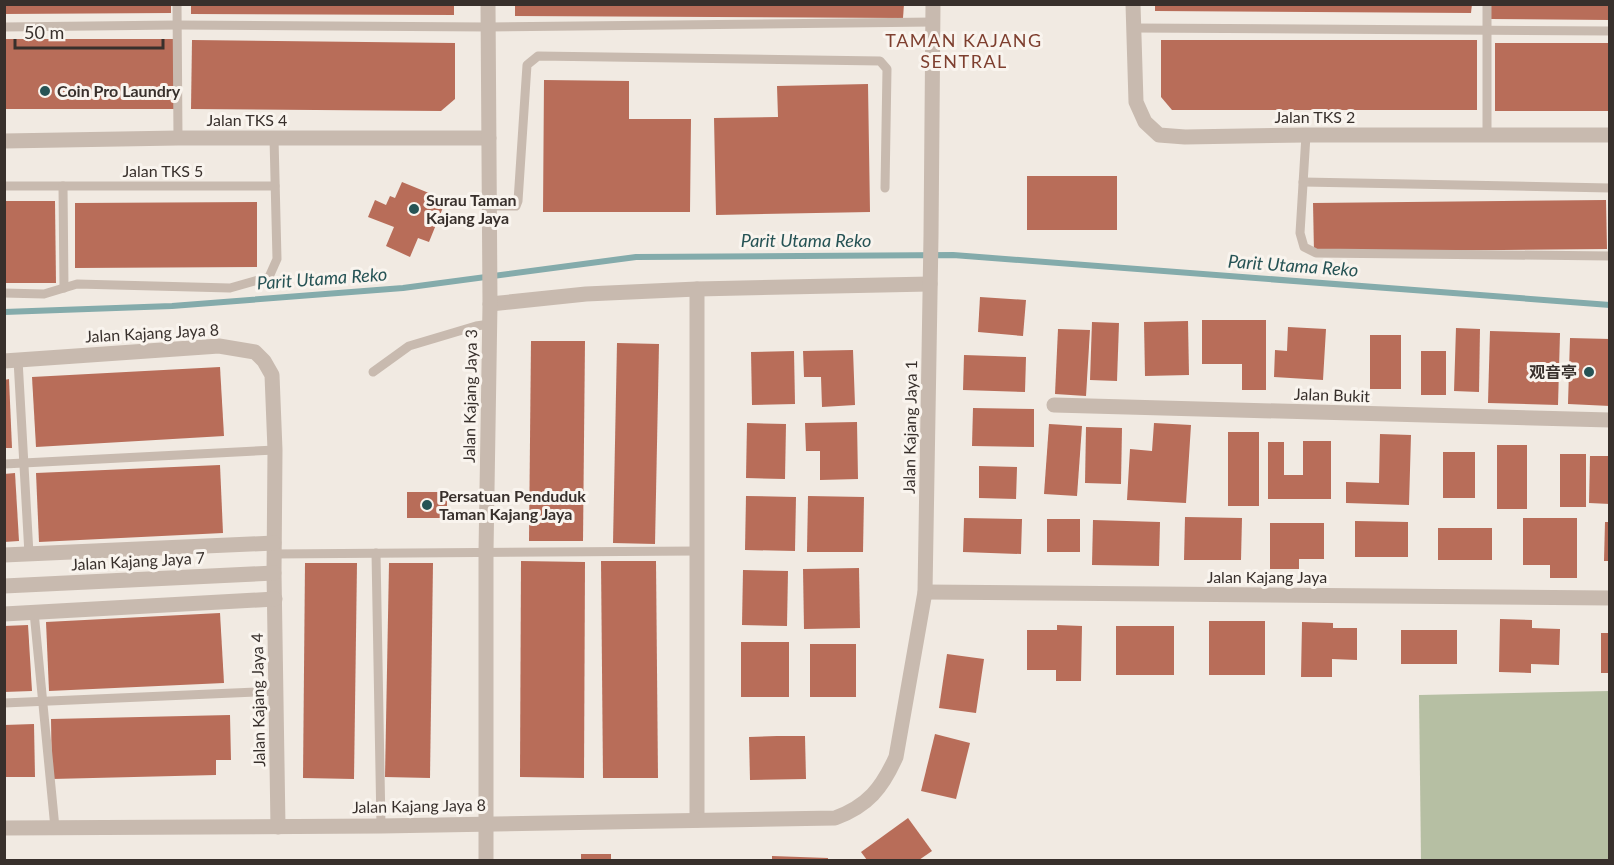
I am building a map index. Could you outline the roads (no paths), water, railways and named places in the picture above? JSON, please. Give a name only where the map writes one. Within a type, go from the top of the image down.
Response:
[{"type":"street","name":"Jalan Kajang Jaya 3","points":[[486,861],[486,552],[490,324],[488,4]]},
{"type":"street","name":"Jalan Kajang Jaya 1","points":[[835,818],[854,811],[872,796],[886,780],[896,757],[925,592],[933,4]]},
{"type":"street","name":"Jalan TKS 2","points":[[1133,4],[1136,102],[1145,122],[1159,135],[1185,137],[1610,135]]},
{"type":"street","name":"Jalan TKS 4","points":[[4,141],[178,138],[489,138]]},
{"type":"street","points":[[490,301],[586,294],[930,280]]},
{"type":"street","points":[[697,289],[697,820]]},
{"type":"street","name":"Jalan Kajang Jaya 8","points":[[11,360],[219,346],[255,352],[264,361],[272,375],[275,450],[274,573]]},
{"type":"street","name":"Jalan Bukit","points":[[1054,405],[1610,420]]},
{"type":"street","points":[[4,555],[274,549]]},
{"type":"street","name":"Jalan Kajang Jaya 7","points":[[4,586],[274,573]]},
{"type":"street","name":"Jalan Kajang Jaya 4","points":[[274,573],[278,827]]},
{"type":"street","name":"Jalan Kajang Jaya","points":[[925,592],[1610,598]]},
{"type":"street","points":[[4,614],[275,599]]},
{"type":"street","name":"Jalan Kajang Jaya 8","points":[[4,828],[381,826],[835,818]]},
{"type":"lane","points":[[177,4],[178,138]]},
{"type":"lane","points":[[1487,4],[1487,135]]},
{"type":"lane","points":[[4,27],[177,25],[488,27],[933,22]]},
{"type":"lane","points":[[1133,28],[1610,31]]},
{"type":"lane","points":[[489,206],[516,206],[518,201],[527,65],[538,56],[880,61],[887,69],[885,188]]},
{"type":"lane","points":[[1306,135],[1300,233],[1304,247],[1316,253],[1610,256]]},
{"type":"lane","points":[[4,293],[44,294],[77,284],[230,288],[269,277],[277,259],[274,138]]},
{"type":"lane","points":[[1303,182],[1610,188]]},
{"type":"lane","name":"Jalan TKS 5","points":[[4,186],[275,186]]},
{"type":"lane","points":[[63,186],[64,288]]},
{"type":"lane","points":[[373,372],[409,346],[490,324]]},
{"type":"lane","points":[[11,360],[25,463],[29,554]]},
{"type":"lane","points":[[4,464],[275,450]]},
{"type":"lane","points":[[274,549],[376,553],[698,551]]},
{"type":"lane","points":[[376,553],[381,826]]},
{"type":"lane","points":[[34,612],[55,828]]},
{"type":"lane","points":[[4,703],[277,692]]},
{"type":"waterway","name":"Parit Utama Reko","points":[[4,312],[172,306],[403,288],[636,257],[953,255],[1610,305]]},
{"type":"place","name":"Coin Pro Laundry","points":[[45,91]]},
{"type":"place","name":"Surau Taman Kajang Jaya","points":[[414,209]]},
{"type":"place","name":"观音亭","points":[[1589,372]]},
{"type":"place","name":"Persatuan Penduduk Taman Kajang Jaya","points":[[427,505]]},
{"type":"district","name":"TAMAN KAJANG SENTRAL","points":[[964,51]]}]
